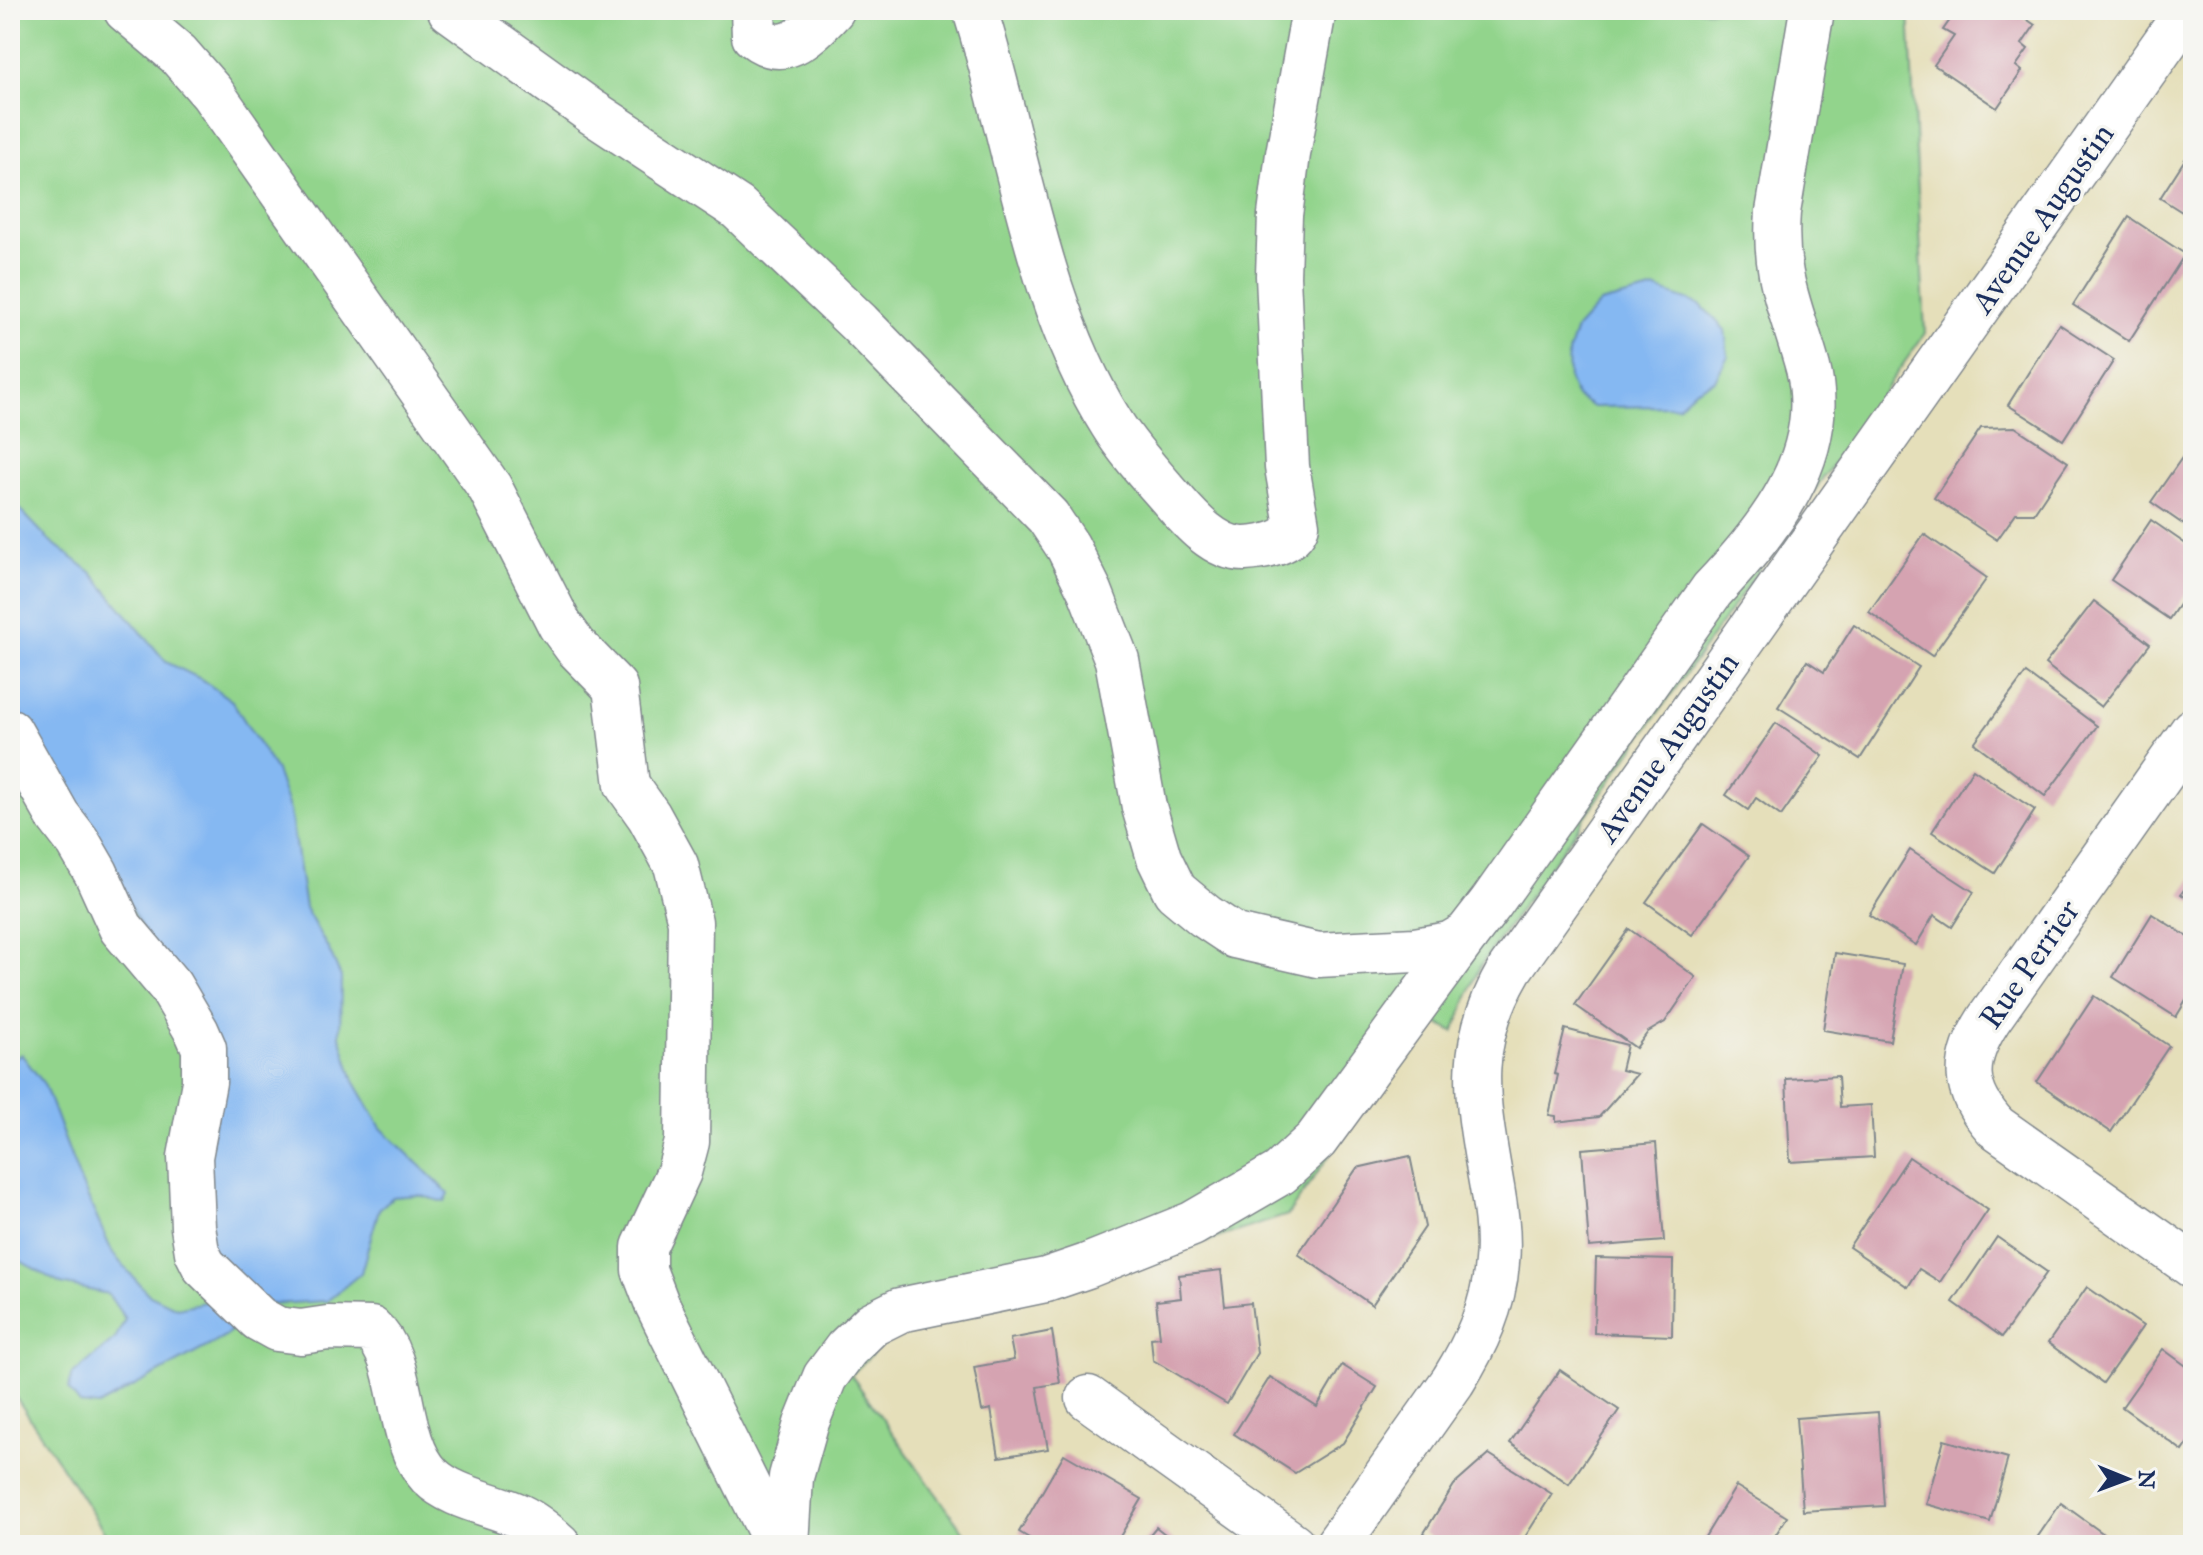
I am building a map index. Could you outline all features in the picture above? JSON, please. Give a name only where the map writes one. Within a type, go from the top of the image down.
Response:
[{"type":"street","points":[[126,10],[178,54],[212,93],[490,488],[560,625],[576,647],[615,687],[627,785],[649,816],[676,865],[690,922],[687,1142],[679,1172],[644,1247],[644,1270],[670,1330],[777,1545]]},
{"type":"street","points":[[450,10],[592,112],[738,208],[859,323],[1048,517],[1068,547],[1090,591],[1117,660],[1144,807],[1159,858],[1175,891],[1235,936],[1318,955],[1415,950],[1450,944],[1467,934]]},
{"type":"street","points":[[753,10],[754,36],[766,45],[781,46],[795,43],[832,10]]},
{"type":"street","points":[[975,10],[1029,216],[1056,302],[1082,366],[1112,424],[1190,520],[1220,542],[1241,549],[1278,542],[1294,532],[1297,525],[1287,467],[1278,276],[1280,215],[1314,10]]},
{"type":"street","points":[[787,1545],[791,1477],[806,1424],[825,1377],[846,1349],[872,1324],[900,1310],[1046,1280],[1192,1224],[1280,1173],[1316,1140],[1518,866],[1712,590],[1767,523],[1799,473],[1807,450],[1813,396],[1778,266],[1776,238],[1812,10]]},
{"type":"street","name":"Avenue Augustin","points":[[1337,1545],[1453,1381],[1469,1355],[1489,1310],[1498,1259],[1497,1232],[1477,1074],[1478,1050],[1495,995],[1510,969],[2188,10]]},
{"type":"street","name":"Rue Perrier","points":[[2193,730],[1979,1033],[1970,1079],[1974,1100],[1996,1127],[2193,1266]]},
{"type":"street","points":[[10,731],[58,816],[90,863],[121,928],[170,986],[204,1048],[204,1082],[190,1157],[193,1227],[197,1252],[204,1266],[259,1319],[277,1329],[301,1332],[328,1328],[371,1329],[382,1339],[388,1353],[407,1430],[419,1461],[431,1477],[449,1489],[521,1517],[559,1545]]},
{"type":"street","points":[[1088,1398],[1293,1545]]},
{"type":"green space","points":[[10,10],[1909,10],[1925,333],[1479,968],[1454,1032],[1425,1017],[1288,1215],[1069,1286],[905,1327],[883,1342],[851,1375],[973,1545],[113,1545],[10,1388]]},
{"type":"water","points":[[1656,289],[1701,305],[1725,330],[1728,356],[1715,380],[1695,390],[1678,406],[1593,407],[1576,396],[1569,380],[1568,353],[1576,329],[1600,303]]},
{"type":"water","points":[[10,499],[49,540],[92,573],[166,662],[201,679],[232,701],[276,771],[290,811],[305,908],[341,977],[340,1036],[354,1081],[381,1128],[449,1194],[445,1202],[418,1195],[393,1197],[379,1209],[361,1273],[327,1301],[252,1305],[225,1337],[98,1406],[80,1404],[69,1390],[71,1376],[116,1338],[125,1319],[108,1294],[61,1284],[10,1255],[10,1061],[21,1054],[44,1084],[79,1178],[113,1254],[148,1294],[177,1308],[214,1300],[201,1191],[220,1092],[143,930],[10,695]]},
{"type":"building","points":[[1957,10],[2013,10],[2035,25],[2022,44],[2028,49],[2016,66],[2022,71],[1997,108],[1934,65],[1954,36],[1943,30]]},
{"type":"building","points":[[2193,147],[2193,219],[2160,198]]},
{"type":"building","points":[[2129,217],[2185,254],[2129,341],[2073,305]]},
{"type":"building","points":[[2059,324],[2114,360],[2063,440],[2008,405]]},
{"type":"building","points":[[2015,427],[2068,462],[2034,513],[2016,513],[1997,540],[1934,498],[1981,428]]},
{"type":"building","points":[[2193,442],[2193,531],[2151,502]]},
{"type":"building","points":[[2151,520],[2193,549],[2193,584],[2169,619],[2111,580]]},
{"type":"building","points":[[1924,534],[1987,578],[1932,656],[1869,612]]},
{"type":"building","points":[[2094,601],[2150,644],[2101,707],[2045,664]]},
{"type":"building","points":[[1854,625],[1919,667],[1860,759],[1778,707],[1807,661],[1824,672]]},
{"type":"building","points":[[2026,673],[2097,726],[2045,796],[1974,743]]},
{"type":"building","points":[[1776,723],[1823,756],[1781,816],[1756,798],[1748,810],[1726,795]]},
{"type":"building","points":[[1973,769],[2035,810],[1995,873],[1932,832]]},
{"type":"building","points":[[1703,824],[1749,856],[1692,935],[1646,902]]},
{"type":"building","points":[[1910,850],[1974,892],[1952,927],[1934,915],[1916,945],[1869,915]]},
{"type":"building","points":[[2193,877],[2193,903],[2181,894]]},
{"type":"building","points":[[2152,914],[2193,940],[2193,989],[2176,1017],[2113,977]]},
{"type":"building","points":[[1629,929],[1696,977],[1665,1022],[1648,1032],[1636,1048],[1575,1005]]},
{"type":"building","points":[[1835,953],[1903,964],[1890,1041],[1823,1030]]},
{"type":"building","points":[[2094,996],[2169,1046],[2111,1132],[2037,1082]]},
{"type":"building","points":[[1565,1029],[1627,1045],[1621,1070],[1637,1074],[1599,1117],[1556,1122],[1556,1116],[1549,1115],[1558,1075],[1554,1074]]},
{"type":"building","points":[[1838,1076],[1840,1107],[1871,1105],[1874,1157],[1790,1162],[1786,1079]]},
{"type":"building","points":[[1656,1143],[1664,1241],[1589,1247],[1582,1149]]},
{"type":"building","points":[[1410,1156],[1425,1227],[1372,1305],[1298,1254],[1357,1168]]},
{"type":"building","points":[[1909,1157],[1988,1210],[1940,1282],[1919,1269],[1908,1287],[1849,1247]]},
{"type":"building","points":[[1997,1237],[2047,1272],[2002,1337],[1953,1302]]},
{"type":"building","points":[[1596,1258],[1673,1260],[1672,1336],[1594,1333]]},
{"type":"building","points":[[1221,1270],[1225,1306],[1251,1303],[1257,1353],[1227,1404],[1153,1360],[1151,1338],[1160,1337],[1156,1301],[1181,1298],[1179,1275]]},
{"type":"building","points":[[2087,1287],[2143,1326],[2103,1383],[2048,1343]]},
{"type":"building","points":[[1052,1331],[1060,1383],[1037,1387],[1048,1449],[999,1457],[991,1409],[982,1411],[974,1367],[1014,1360],[1010,1339]]},
{"type":"building","points":[[2163,1349],[2193,1371],[2193,1436],[2183,1451],[2122,1407]]},
{"type":"building","points":[[1342,1365],[1377,1387],[1343,1443],[1295,1473],[1234,1434],[1270,1377],[1317,1407]]},
{"type":"building","points":[[1560,1370],[1619,1410],[1569,1484],[1510,1443]]},
{"type":"building","points":[[1878,1412],[1884,1506],[1803,1511],[1796,1418]]},
{"type":"building","points":[[1944,1440],[2008,1458],[1990,1522],[1926,1504]]},
{"type":"building","points":[[1064,1454],[1142,1499],[1115,1545],[1041,1545],[1019,1532]]},
{"type":"building","points":[[1489,1454],[1552,1494],[1520,1545],[1444,1545],[1424,1533],[1454,1485]]},
{"type":"building","points":[[1736,1486],[1787,1517],[1769,1545],[1700,1545]]},
{"type":"building","points":[[2061,1503],[2112,1540],[2108,1545],[2032,1545]]},
{"type":"building","points":[[1156,1527],[1179,1545],[1141,1545]]}]
